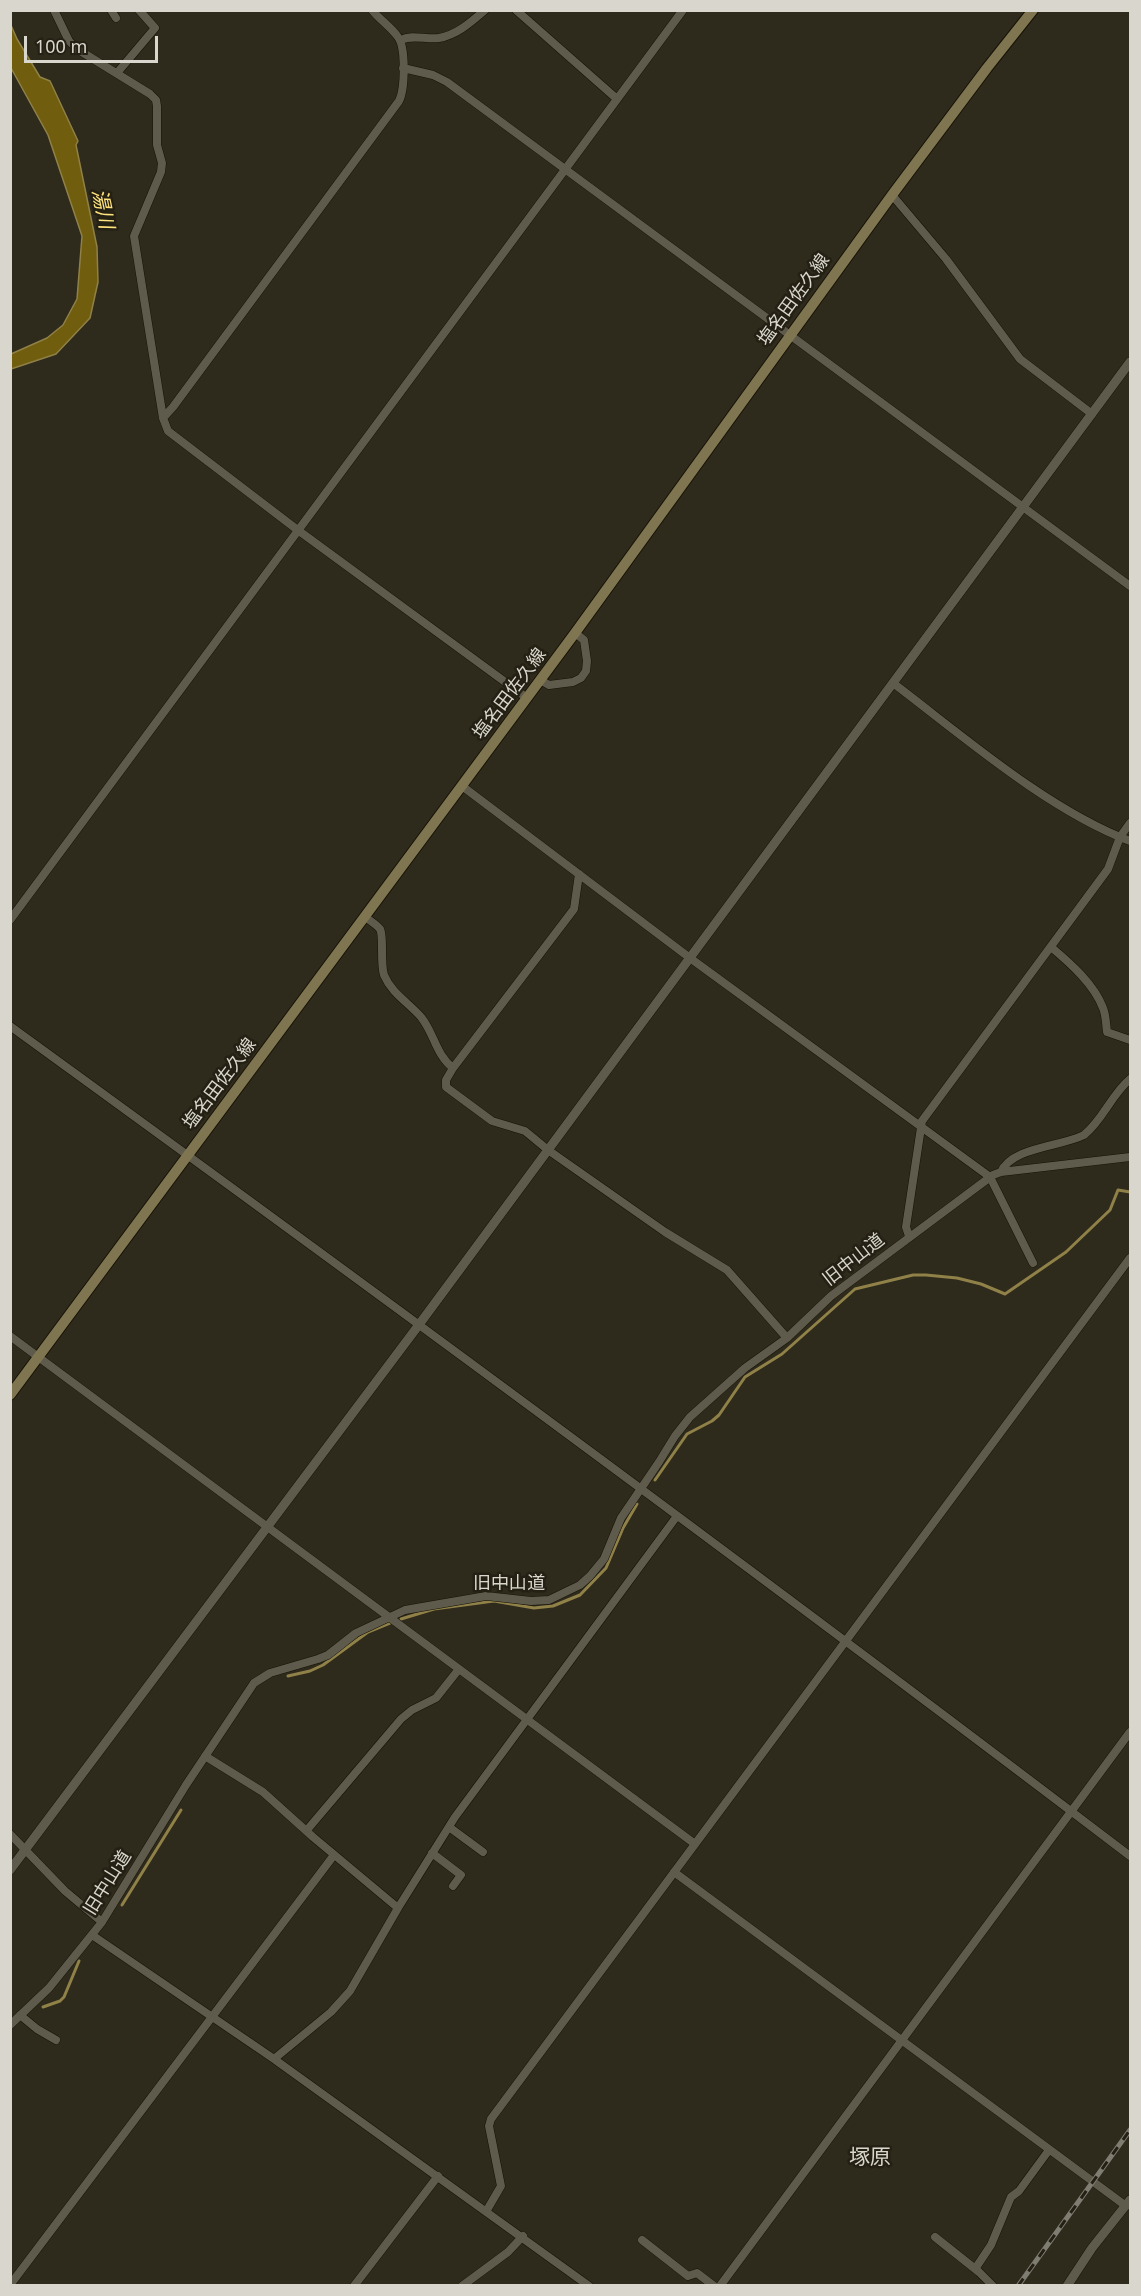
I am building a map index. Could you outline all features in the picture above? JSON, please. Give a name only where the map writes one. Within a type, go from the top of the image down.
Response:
[{"type":"main road","name":"塩名田佐久線","points":[[10,1395],[575,633],[892,195],[1032,10]]},
{"type":"street","points":[[54,10],[69,41],[77,49],[150,94],[158,106],[157,145],[162,172],[134,236],[163,418],[168,431],[527,698]]},
{"type":"street","points":[[117,73],[155,28],[139,10]]},
{"type":"street","points":[[163,418],[399,101],[403,91],[400,40],[372,10]]},
{"type":"street","points":[[400,40],[410,37],[440,38],[456,32],[485,10]]},
{"type":"street","points":[[516,10],[617,99]]},
{"type":"street","points":[[10,920],[683,10]]},
{"type":"street","points":[[403,68],[433,75],[447,82],[1131,586]]},
{"type":"street","points":[[892,195],[946,259],[1020,360],[1092,414]]},
{"type":"street","points":[[10,1870],[418,1326],[1131,362]]},
{"type":"street","points":[[540,680],[549,685],[573,682],[581,678],[586,671],[588,661],[584,640],[575,633]]},
{"type":"street","points":[[893,683],[1053,800],[1120,837],[1131,840]]},
{"type":"street","points":[[462,786],[690,958],[990,1177],[1033,1263]]},
{"type":"street","points":[[909,1236],[906,1227],[920,1127],[1108,869],[1120,837],[1131,823]]},
{"type":"street","points":[[579,874],[574,909],[453,1068],[445,1084],[449,1090],[492,1121],[525,1131],[548,1150],[665,1232],[727,1270],[787,1338]]},
{"type":"street","points":[[365,917],[380,929],[382,935],[380,953],[384,973],[391,988],[420,1015],[445,1062],[453,1068]]},
{"type":"street","points":[[1051,947],[1066,960],[1098,999],[1103,1008],[1107,1032],[1131,1040]]},
{"type":"street","points":[[10,1026],[84,1078],[186,1156],[640,1489],[1131,1857]]},
{"type":"street","points":[[1001,1172],[1003,1167],[1016,1156],[1084,1135],[1091,1129],[1119,1089],[1131,1079]]},
{"type":"street","name":"旧中山道","points":[[10,2025],[44,1993],[102,1922],[205,1756],[254,1683],[270,1673],[328,1655],[356,1633],[389,1616],[415,1607],[486,1596],[531,1601],[549,1600],[580,1585],[599,1567],[621,1518],[690,1417],[745,1368],[787,1338],[831,1296],[990,1177],[1001,1172],[1131,1157]]},
{"type":"street","points":[[487,2210],[501,2186],[489,2126],[491,2119],[1131,1258]]},
{"type":"street","points":[[10,1335],[695,1844]]},
{"type":"street","points":[[274,2059],[331,2012],[350,1991],[398,1908],[449,1827],[676,1516]]},
{"type":"street","points":[[307,1830],[401,1719],[412,1710],[436,1698],[459,1669]]},
{"type":"street","points":[[720,2286],[1131,1732]]},
{"type":"street","points":[[205,1756],[227,1772],[263,1792],[398,1908]]},
{"type":"street","points":[[449,1827],[483,1852]]},
{"type":"street","points":[[10,1834],[65,1891],[102,1922]]},
{"type":"street","points":[[432,1853],[461,1875],[453,1886]]},
{"type":"street","points":[[10,2285],[334,1855]]},
{"type":"street","points":[[674,1872],[1049,2150],[1128,2203],[1092,2248],[1067,2286]]},
{"type":"street","points":[[92,1935],[274,2059],[487,2210],[589,2286]]},
{"type":"street","points":[[20,2015],[37,2029],[56,2040]]},
{"type":"street","points":[[975,2269],[991,2245],[1011,2197],[1019,2191],[1049,2150]]},
{"type":"street","points":[[354,2286],[438,2176]]},
{"type":"street","points":[[462,2286],[508,2252],[523,2236]]},
{"type":"street","points":[[935,2237],[993,2286]]},
{"type":"street","points":[[642,2240],[688,2276],[697,2273],[714,2286]]},
{"type":"shaded area","name":"湯川","points":[[10,23],[40,77],[50,81],[78,141],[76,145],[97,247],[98,282],[90,318],[56,354],[11,369],[11,354],[47,338],[63,325],[77,299],[82,236],[48,135],[11,68]]},
{"type":"waterway","points":[[655,1480],[687,1434],[719,1415],[745,1377],[782,1354],[855,1289],[913,1275],[926,1275],[957,1278],[981,1284],[1005,1294],[1066,1252],[1110,1210],[1118,1190],[1130,1192]]},
{"type":"waterway","points":[[401,1619],[434,1609],[494,1601],[534,1608],[553,1606],[580,1595],[606,1568],[623,1528],[637,1504]]},
{"type":"waterway","points":[[288,1676],[310,1671],[323,1665],[368,1632],[390,1623]]},
{"type":"waterway","points":[[122,1905],[181,1810]]},
{"type":"waterway","points":[[43,2007],[60,2001],[64,1997],[79,1961]]},
{"type":"railway","points":[[1018,2286],[1130,2130]]},
{"type":"district","name":"塚原","points":[[870,2158]]}]
